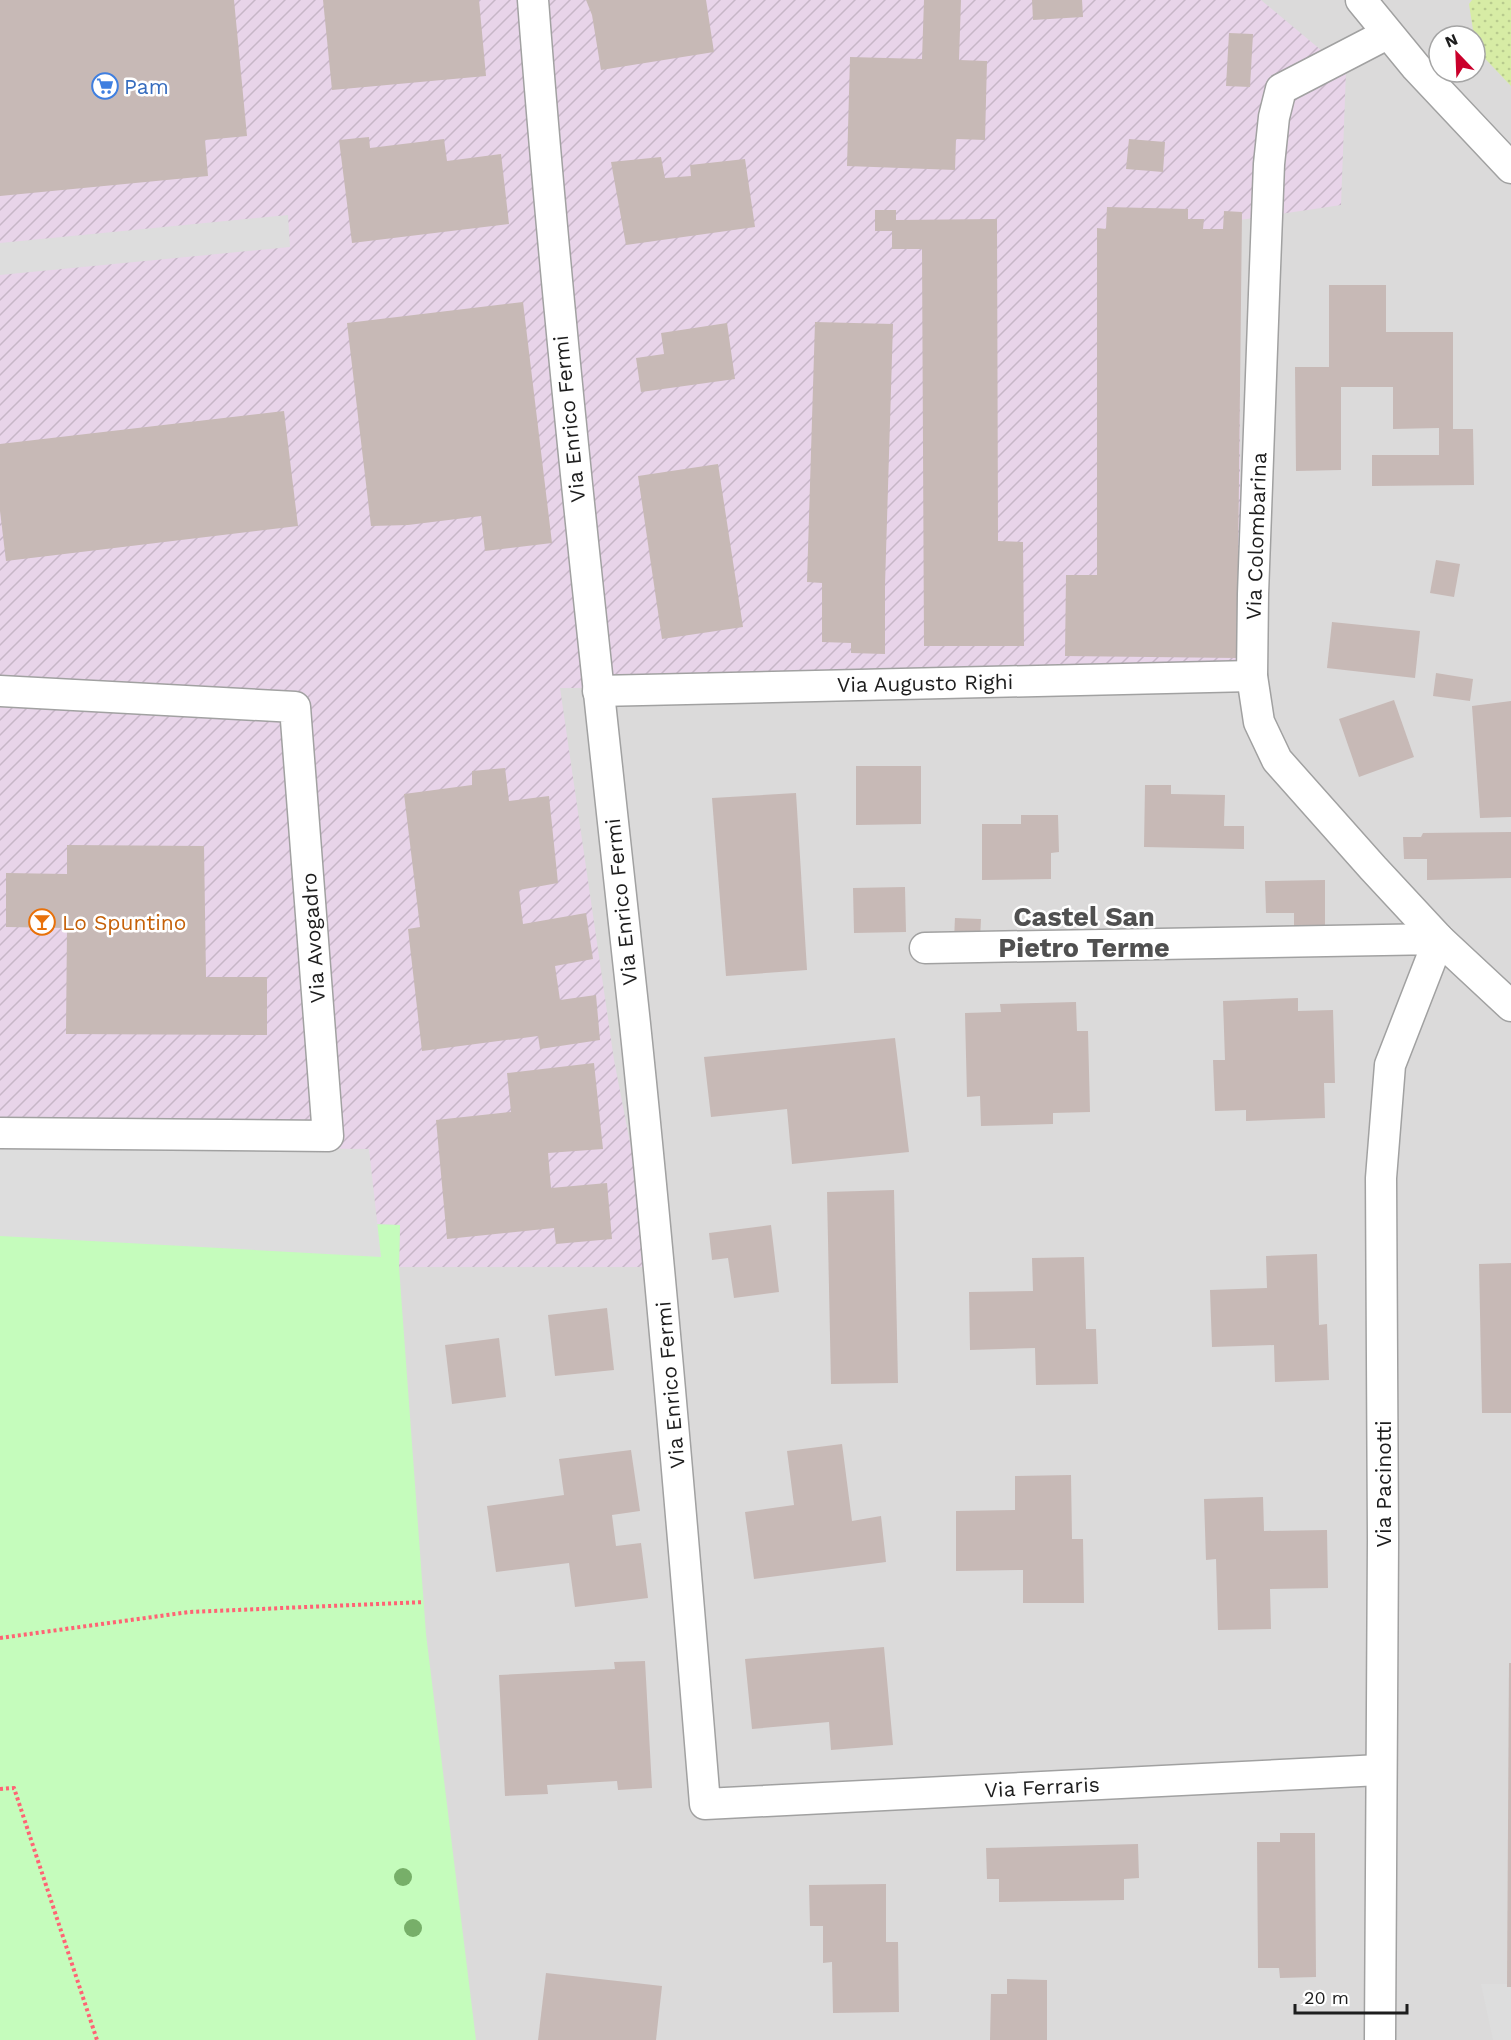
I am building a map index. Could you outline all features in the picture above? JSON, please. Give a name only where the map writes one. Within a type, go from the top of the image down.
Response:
[{"type":"street","name":"Via Enrico Fermi","points":[[533,0],[560,324],[659,1271],[705,1804]]},
{"type":"street","points":[[1361,0],[1416,67],[1511,168]]},
{"type":"street","points":[[1376,0],[1387,34]]},
{"type":"street","name":"Via Colombarina","points":[[1387,34],[1281,89],[1274,117],[1269,164],[1252,676],[1259,722],[1278,760],[1439,939],[1511,1006]]},
{"type":"street","name":"Via Augusto Righi","points":[[598,691],[1252,676]]},
{"type":"street","name":"Via Avogadro","points":[[0,691],[295,707],[328,1136],[0,1133]]},
{"type":"street","points":[[925,948],[1439,939]]},
{"type":"street","name":"Via Pacinotti","points":[[1380,2040],[1383,1540],[1381,1178],[1390,1065],[1439,939]]},
{"type":"street","name":"Via Ferraris","points":[[705,1804],[1380,1770]]},
{"type":"path","points":[[0,1638],[189,1612],[424,1602]]},
{"type":"path","points":[[0,1789],[14,1788],[97,2040]]},
{"type":"shaded area","points":[[0,0],[1511,0],[1511,2040],[0,2040]]},
{"type":"shaded area","points":[[0,0],[1261,0],[1346,71],[1341,205],[1240,220],[1240,686],[560,688],[614,1060],[654,1267],[399,1267],[400,1225],[0,1212]]},
{"type":"shaded area","points":[[288,215],[290,247],[0,275],[0,243]]},
{"type":"shaded area","points":[[0,1146],[369,1149],[381,1257],[0,1236]]},
{"type":"shaded area","points":[[1481,1984],[1511,1984],[1511,2040],[1493,2040]]},
{"type":"green space","points":[[1472,0],[1511,0],[1511,86],[1487,61],[1487,24],[1472,24],[1469,4]]},
{"type":"green space","points":[[0,1212],[400,1225],[399,1267],[426,1634],[476,2040],[0,2040]]},
{"type":"building","points":[[0,0],[234,0],[247,136],[205,140],[208,176],[0,196]]},
{"type":"building","points":[[323,0],[479,0],[486,76],[332,90]]},
{"type":"building","points":[[586,0],[706,0],[714,52],[601,70],[592,15]]},
{"type":"building","points":[[924,0],[961,0],[959,60],[987,61],[985,140],[956,139],[955,170],[847,166],[850,57],[922,59]]},
{"type":"building","points":[[1032,0],[1082,0],[1083,17],[1033,20]]},
{"type":"building","points":[[1229,33],[1253,34],[1250,87],[1226,86]]},
{"type":"building","points":[[369,137],[370,148],[444,139],[447,161],[501,154],[509,224],[352,243],[339,140]]},
{"type":"building","points":[[1129,139],[1165,142],[1163,172],[1126,169]]},
{"type":"building","points":[[661,157],[665,178],[691,176],[690,165],[745,159],[755,227],[626,245],[611,162]]},
{"type":"building","points":[[1107,207],[1188,209],[1188,219],[1204,219],[1203,229],[1223,229],[1224,211],[1242,212],[1237,658],[1065,656],[1066,575],[1097,575],[1097,228],[1106,229]]},
{"type":"building","points":[[875,210],[896,210],[896,220],[997,219],[998,541],[1023,542],[1024,646],[924,646],[922,249],[892,249],[892,231],[875,231]]},
{"type":"building","points":[[1329,285],[1386,285],[1386,332],[1453,332],[1453,429],[1473,429],[1474,485],[1372,486],[1372,455],[1439,455],[1439,428],[1393,429],[1393,387],[1341,387],[1341,470],[1296,471],[1295,367],[1329,367]]},
{"type":"building","points":[[523,302],[552,543],[485,551],[481,516],[408,525],[371,526],[347,323]]},
{"type":"building","points":[[815,322],[893,324],[885,654],[851,653],[851,643],[822,642],[822,583],[807,582]]},
{"type":"building","points":[[727,323],[735,379],[641,392],[636,358],[664,354],[661,333]]},
{"type":"building","points":[[284,411],[298,526],[6,561],[0,511],[0,444]]},
{"type":"building","points":[[718,464],[743,627],[662,639],[638,476]]},
{"type":"building","points":[[1436,560],[1460,564],[1454,597],[1430,593]]},
{"type":"building","points":[[1332,622],[1420,631],[1415,678],[1327,668]]},
{"type":"building","points":[[1436,673],[1473,679],[1470,701],[1433,696]]},
{"type":"building","points":[[1394,700],[1414,757],[1359,777],[1339,719]]},
{"type":"building","points":[[1511,701],[1511,817],[1480,818],[1472,706]]},
{"type":"building","points":[[856,766],[921,766],[921,824],[856,825]]},
{"type":"building","points":[[505,768],[509,801],[549,796],[558,883],[519,890],[523,924],[586,913],[593,959],[555,966],[560,1000],[596,995],[600,1040],[540,1049],[538,1036],[422,1051],[408,929],[420,927],[404,794],[472,785],[472,771]]},
{"type":"building","points":[[1145,785],[1171,785],[1171,794],[1225,795],[1224,826],[1244,826],[1244,849],[1144,847]]},
{"type":"building","points":[[796,793],[807,970],[726,976],[712,798]]},
{"type":"building","points":[[1021,815],[1058,815],[1059,852],[1051,853],[1051,879],[982,880],[982,824],[1021,824]]},
{"type":"building","points":[[1511,832],[1511,878],[1427,880],[1427,859],[1404,859],[1403,837],[1421,837],[1423,833]]},
{"type":"building","points":[[67,845],[204,846],[206,977],[267,977],[267,1035],[66,1034],[67,928],[6,927],[6,873],[67,874]]},
{"type":"building","points":[[1325,880],[1325,944],[1294,944],[1294,913],[1266,913],[1265,881]]},
{"type":"building","points":[[905,887],[906,932],[854,933],[853,888]]},
{"type":"building","points":[[955,918],[981,919],[980,940],[954,939]]},
{"type":"building","points":[[1298,998],[1298,1011],[1333,1010],[1335,1083],[1324,1083],[1325,1118],[1246,1121],[1246,1110],[1215,1111],[1213,1060],[1225,1060],[1223,1001]]},
{"type":"building","points":[[1076,1002],[1077,1031],[1088,1031],[1090,1112],[1053,1113],[1053,1124],[981,1126],[980,1096],[967,1097],[965,1013],[1001,1012],[1000,1004]]},
{"type":"building","points":[[895,1038],[909,1152],[792,1164],[787,1109],[711,1117],[704,1057]]},
{"type":"building","points":[[594,1063],[603,1149],[548,1153],[551,1188],[607,1183],[612,1239],[556,1244],[554,1228],[447,1239],[436,1120],[511,1112],[507,1073]]},
{"type":"building","points":[[894,1190],[898,1383],[831,1384],[827,1192]]},
{"type":"building","points":[[771,1225],[779,1292],[734,1298],[728,1258],[712,1260],[709,1233]]},
{"type":"building","points":[[1317,1254],[1319,1325],[1327,1324],[1329,1380],[1275,1382],[1274,1345],[1212,1347],[1210,1290],[1267,1288],[1266,1256]]},
{"type":"building","points":[[1084,1257],[1086,1329],[1096,1329],[1098,1384],[1036,1385],[1035,1348],[970,1350],[969,1292],[1033,1291],[1032,1258]]},
{"type":"building","points":[[1511,1263],[1511,1413],[1482,1413],[1479,1264]]},
{"type":"building","points":[[607,1308],[614,1370],[555,1376],[548,1315]]},
{"type":"building","points":[[499,1338],[506,1397],[452,1404],[445,1345]]},
{"type":"building","points":[[842,1444],[852,1521],[881,1516],[886,1562],[754,1579],[745,1512],[794,1505],[787,1451]]},
{"type":"building","points":[[631,1450],[640,1511],[612,1515],[616,1546],[641,1543],[648,1598],[575,1607],[569,1563],[496,1572],[487,1506],[564,1495],[559,1459]]},
{"type":"building","points":[[1071,1475],[1072,1539],[1083,1539],[1084,1603],[1023,1603],[1023,1570],[956,1571],[956,1511],[1015,1510],[1015,1476]]},
{"type":"building","points":[[1263,1497],[1264,1531],[1327,1530],[1328,1588],[1270,1589],[1271,1629],[1218,1630],[1216,1559],[1206,1560],[1204,1499]]},
{"type":"building","points":[[884,1647],[893,1745],[831,1750],[829,1722],[752,1729],[745,1659]]},
{"type":"building","points":[[645,1661],[652,1788],[618,1790],[617,1781],[547,1785],[548,1794],[505,1796],[499,1675],[615,1669],[614,1662]]},
{"type":"building","points":[[1509,1663],[1511,1663],[1511,1987],[1507,1987]]},
{"type":"building","points":[[1280,1833],[1315,1833],[1316,1977],[1280,1978],[1279,1968],[1258,1968],[1257,1842],[1280,1842]]},
{"type":"building","points":[[1138,1844],[1139,1878],[1124,1879],[1124,1900],[999,1902],[999,1879],[987,1879],[986,1848]]},
{"type":"building","points":[[886,1884],[886,1942],[898,1942],[899,2012],[833,2013],[832,1962],[823,1963],[823,1926],[810,1926],[809,1885]]},
{"type":"building","points":[[546,1973],[662,1986],[656,2040],[538,2040]]},
{"type":"building","points":[[1007,1979],[1047,1980],[1047,2040],[990,2040],[991,1994],[1007,1994]]},
{"type":"place","name":"Pam","points":[[105,86]]},
{"type":"place","name":"Lo Spuntino","points":[[42,922]]},
{"type":"district","name":"Castel San Pietro Terme","points":[[1084,932]]}]
